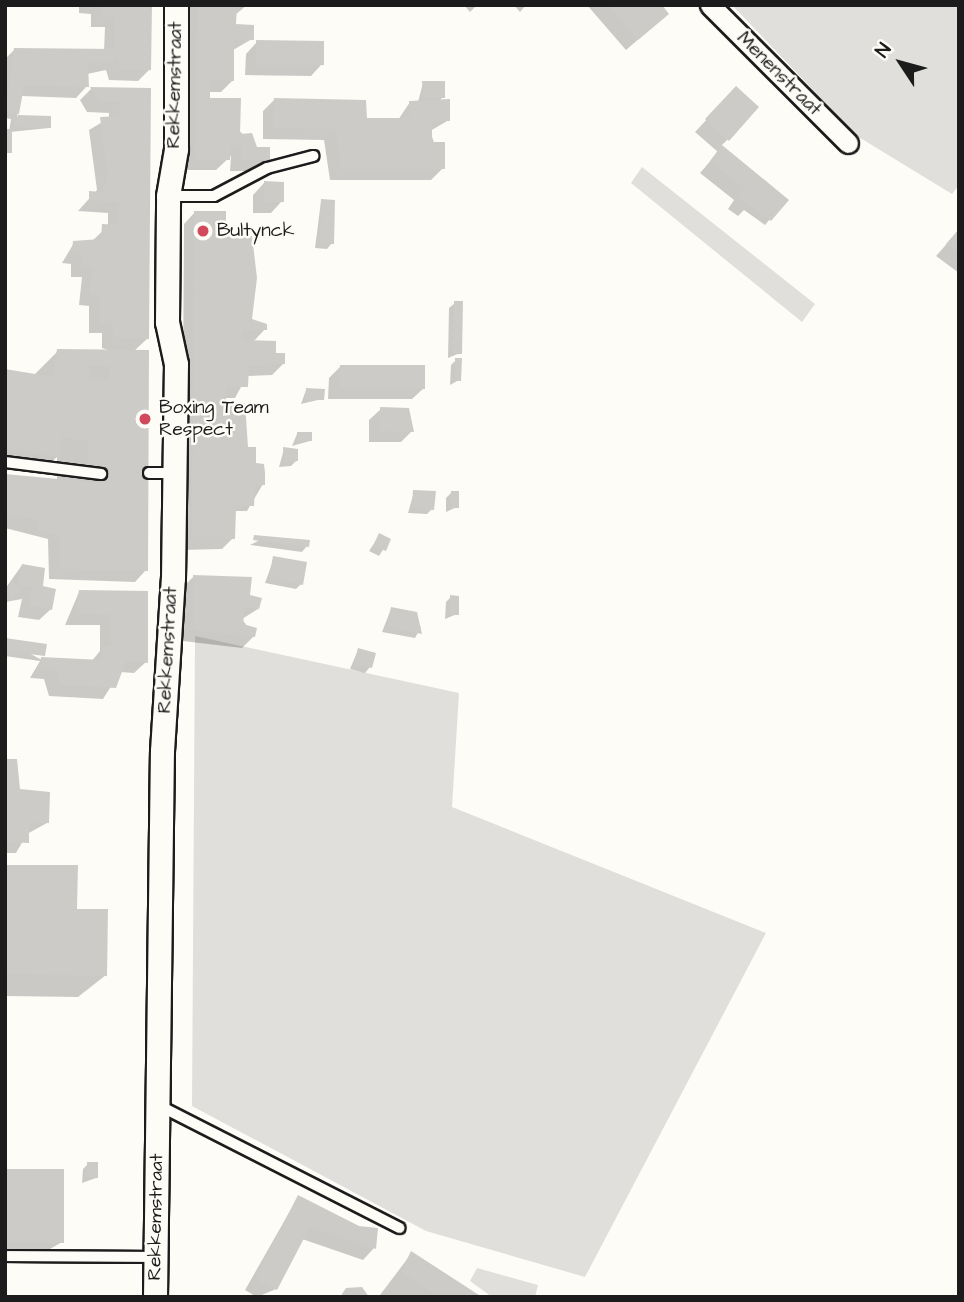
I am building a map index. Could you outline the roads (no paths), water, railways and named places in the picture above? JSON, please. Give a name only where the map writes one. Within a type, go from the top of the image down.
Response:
[{"type":"street","name":"Rekkemstraat","points":[[155,1297],[157,1105],[174,473],[168,196],[176,149],[176,5]]},
{"type":"street","name":"Menenstraat","points":[[710,5],[848,143]]},
{"type":"lane","points":[[168,196],[214,197],[267,168],[313,156]]},
{"type":"lane","points":[[5,462],[101,474]]},
{"type":"lane","points":[[149,473],[174,473]]},
{"type":"lane","points":[[157,1105],[399,1228]]},
{"type":"lane","points":[[5,1256],[155,1257]]},
{"type":"place","name":"Bultynck","points":[[203,231]]},
{"type":"place","name":"Boxing Team Respect","points":[[145,419]]}]
